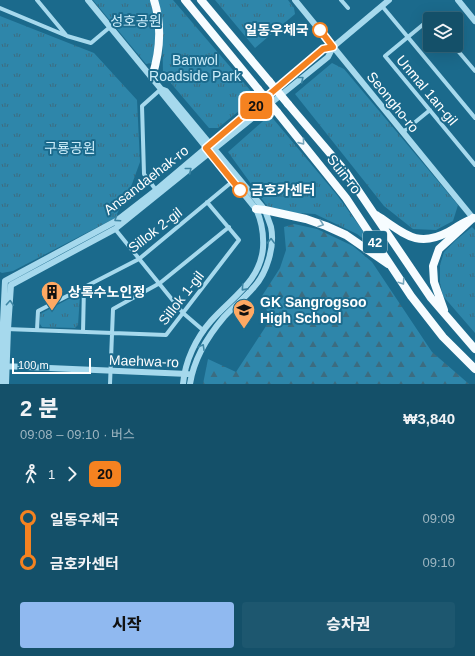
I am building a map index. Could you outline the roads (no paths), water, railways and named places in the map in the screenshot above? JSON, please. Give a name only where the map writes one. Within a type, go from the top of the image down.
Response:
[{"type":"highway","points":[[152,77],[156,65],[159,46],[159,26],[157,9],[154,0]]},
{"type":"highway","name":"Suin-ro","points":[[185,0],[346,198],[411,296],[442,337],[475,369]]},
{"type":"highway","name":"Suin-ro","points":[[200,0],[345,171],[431,298],[475,349]]},
{"type":"highway","points":[[256,209],[306,219],[326,226],[346,235],[390,265]]},
{"type":"highway","points":[[372,212],[410,237],[421,240],[436,238],[450,231],[462,221],[474,219]]},
{"type":"highway","points":[[447,317],[434,282],[433,266],[439,249],[474,219]]},
{"type":"street","points":[[37,0],[67,36]]},
{"type":"street","points":[[88,0],[152,77],[161,89],[162,93],[208,146],[232,181],[256,209],[264,232],[262,259],[255,275],[212,320],[204,331],[191,352],[184,374],[183,384]]},
{"type":"street","name":"Seongho-ro","points":[[295,0],[474,219]]},
{"type":"street","points":[[341,0],[348,8]]},
{"type":"street","name":"Ansandaehak-ro","points":[[11,285],[115,229],[328,57],[333,47],[390,0]]},
{"type":"street","points":[[458,0],[475,21]]},
{"type":"street","points":[[382,6],[475,118]]},
{"type":"street","points":[[0,8],[67,36],[91,43],[110,27]]},
{"type":"street","name":"Unmal 1an-gil","points":[[423,25],[385,56],[475,165]]},
{"type":"street","name":"Ansandaehak-ro","points":[[2,279],[116,221],[156,190],[323,49],[333,47]]},
{"type":"street","points":[[459,52],[475,71]]},
{"type":"street","points":[[156,190],[144,174],[142,106],[161,89]]},
{"type":"street","points":[[403,132],[430,110]]},
{"type":"street","points":[[190,384],[191,374],[196,360],[212,332],[224,317],[255,287],[264,274],[269,260],[271,246],[271,228],[265,210],[212,152]]},
{"type":"street","name":"Sillok 2-gil","points":[[37,330],[38,311],[139,259],[232,181]]},
{"type":"street","name":"Sillok 1-gil","points":[[5,329],[166,335],[239,240],[207,202]]},
{"type":"street","points":[[110,384],[113,309],[160,284],[229,227]]},
{"type":"street","points":[[115,229],[183,313],[204,331]]},
{"type":"street","points":[[0,384],[11,285],[2,279]]},
{"type":"street","points":[[2,279],[5,329]]},
{"type":"street","points":[[83,332],[84,287]]},
{"type":"street","points":[[3,366],[6,384]]},
{"type":"street","name":"Maehwa-ro","points":[[3,366],[191,374]]},
{"type":"place","name":"일동우체국","points":[[320,30]]},
{"type":"place","name":"금호카센터","points":[[240,190]]},
{"type":"place","name":"상록수노인정","points":[[52,312]]},
{"type":"place","name":"GK Sangrogsoo High School","points":[[244,330]]},
{"type":"park label","name":"성호공원","points":[[136,21]]},
{"type":"park label","name":"Banwol Roadside Park","points":[[195,68]]},
{"type":"park label","name":"구룡공원","points":[[70,148]]}]
